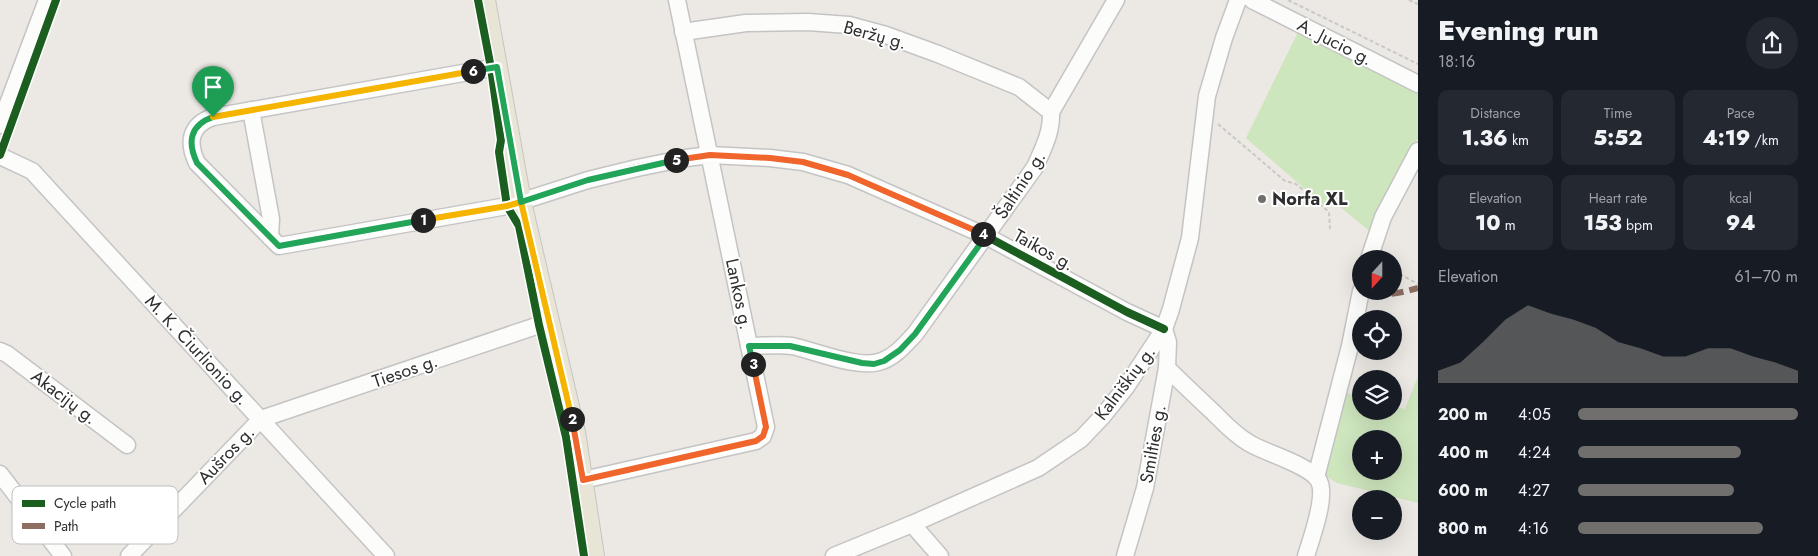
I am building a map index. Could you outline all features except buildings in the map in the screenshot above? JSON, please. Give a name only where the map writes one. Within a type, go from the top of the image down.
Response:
[{"type":"main road","points":[[485,0],[521,202],[575,432],[594,556]]},
{"type":"street","points":[[0,125],[47,0]]},
{"type":"street","name":"Lankos g.","points":[[583,480],[756,441],[763,436],[766,427],[677,0]]},
{"type":"street","name":"Šaltinio g.","points":[[749,346],[790,346],[862,363],[874,364],[884,361],[900,350],[915,334],[1035,167],[1047,141],[1052,124],[1051,112],[1116,0]]},
{"type":"street","name":"Kalniškių g.","points":[[834,556],[1021,477],[1081,439],[1126,387],[1164,329],[1171,309],[1190,238],[1207,96],[1224,38],[1238,0]]},
{"type":"street","name":"A. Jucio g.","points":[[1252,0],[1418,84]]},
{"type":"street","name":"Beržų g.","points":[[683,32],[746,23],[808,22],[850,25],[886,35],[1019,87],[1051,112]]},
{"type":"street","name":"Taikos g.","points":[[497,67],[213,117],[204,120],[197,126],[191,142],[192,153],[197,163],[279,246],[507,206],[588,180],[686,158],[710,155],[770,158],[803,162],[848,175],[986,236],[1127,312],[1164,329]]},
{"type":"street","points":[[251,110],[270,219],[270,237]]},
{"type":"street","points":[[1372,250],[1383,217],[1418,151]]},
{"type":"street","name":"M. K. Čiurlionio g.","points":[[0,156],[32,171],[386,556]]},
{"type":"street","points":[[1316,477],[1350,346],[1359,300]]},
{"type":"street","name":"Tiesos g.","points":[[261,419],[548,322]]},
{"type":"street","name":"Smilties g.","points":[[1125,556],[1146,488],[1167,368],[1168,342],[1164,329]]},
{"type":"street","name":"Akacijų g.","points":[[0,351],[7,354],[127,445]]},
{"type":"street","points":[[1167,368],[1235,433],[1249,443],[1277,455],[1316,477],[1321,489],[1320,502],[1306,556]]},
{"type":"street","name":"Aušros g.","points":[[178,505],[261,419]]},
{"type":"street","points":[[0,474],[12,490]]},
{"type":"street","points":[[912,524],[940,556]]},
{"type":"street","points":[[54,544],[63,556]]},
{"type":"street","name":"Aušros g.","points":[[129,556],[141,544]]},
{"type":"path","points":[[1288,0],[1418,64]]},
{"type":"path","points":[[1409,0],[1418,4]]},
{"type":"path","points":[[1204,116],[1213,120],[1285,181],[1296,184],[1329,212],[1330,229]]},
{"type":"path","points":[[1402,275],[1418,284]]},
{"type":"green space","points":[[1298,32],[1418,94],[1418,138],[1373,234],[1334,202],[1327,208],[1246,138]]},
{"type":"green space","points":[[1418,376],[1418,503],[1402,499],[1402,490],[1365,490],[1337,483],[1315,469],[1333,389],[1352,394],[1352,420],[1402,420],[1402,408],[1405,409]]},
{"type":"marked path","points":[[1402,292],[1418,288]]},
{"type":"cycle path","points":[[0,155],[56,0]]},
{"type":"cycle path","points":[[478,0],[491,68],[501,140],[499,152],[507,206],[519,226],[539,325],[566,437],[584,556]]},
{"type":"cycle path","points":[[497,67],[213,117],[205,120],[195,130],[192,148],[197,163],[279,246],[507,206],[588,180],[686,158],[710,155],[770,158],[803,162],[848,175],[986,236],[1127,312],[1164,329]]},
{"type":"place","name":"Norfa XL","points":[[1262,199]]},
{"type":"route","points":[[213,117],[204,120],[197,126],[193,134],[191,142],[192,153],[197,163],[279,246],[521,202],[575,432],[583,480],[756,441],[763,436],[766,427],[749,346],[790,346],[862,363],[874,364],[884,361],[900,350],[915,334],[986,236],[848,175],[803,162],[770,158],[710,155],[686,158],[588,180],[521,202],[497,67],[213,117]]}]
